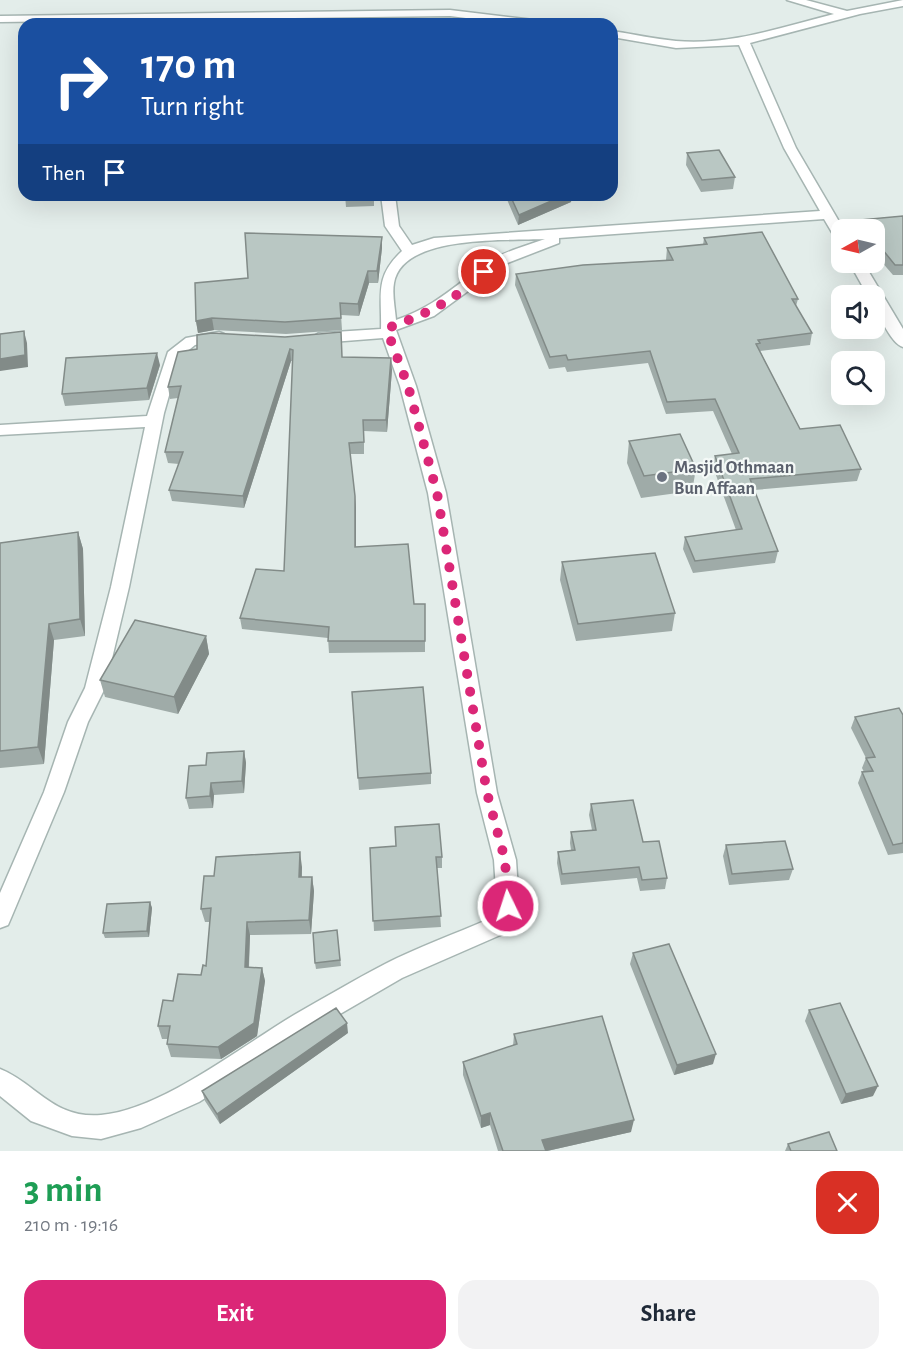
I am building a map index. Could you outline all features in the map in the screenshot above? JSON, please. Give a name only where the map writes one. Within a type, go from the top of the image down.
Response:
[{"type":"street","points":[[793,0],[847,14]]},
{"type":"street","points":[[618,35],[675,45],[743,41],[847,14],[903,3]]},
{"type":"street","points":[[43,18],[475,8],[517,18]]},
{"type":"street","points":[[0,19],[18,19]]},
{"type":"street","points":[[743,41],[790,148],[831,220]]},
{"type":"street","points":[[389,201],[391,223],[399,242],[410,251]]},
{"type":"street","points":[[0,1081],[40,1112],[72,1124],[101,1127],[141,1116],[190,1094],[301,1024],[394,970],[497,926],[508,906],[505,860],[487,793],[437,493],[408,386],[388,330],[387,282],[394,265],[410,251],[434,242],[451,240],[828,215]]},
{"type":"street","points":[[298,340],[388,330],[429,313],[447,302],[500,261],[578,232]]},
{"type":"street","points":[[862,273],[903,342]]},
{"type":"street","points":[[0,918],[54,792],[78,722],[95,688],[120,587],[154,421],[173,355],[191,340],[214,337],[233,338]]},
{"type":"street","points":[[0,430],[154,421]]},
{"type":"building","points":[[719,150],[735,177],[702,180],[687,153]]},
{"type":"building","points":[[513,201],[551,201],[519,215]]},
{"type":"building","points":[[903,216],[903,265],[895,265],[885,253],[885,219],[870,219]]},
{"type":"building","points":[[762,232],[798,299],[792,299],[812,333],[758,340],[760,343],[756,344],[800,429],[840,425],[861,469],[750,479],[778,551],[695,561],[685,537],[742,529],[715,456],[739,453],[715,399],[667,402],[650,351],[568,360],[566,355],[550,357],[516,274],[583,265],[673,260],[667,248],[707,244],[704,238]]},
{"type":"building","points":[[245,233],[382,237],[377,271],[368,271],[358,304],[340,303],[341,318],[285,322],[212,318],[196,321],[195,283],[248,278]]},
{"type":"building","points":[[24,331],[25,355],[0,359],[0,334]]},
{"type":"building","points":[[341,332],[342,357],[391,358],[386,420],[363,420],[364,442],[349,443],[355,496],[355,547],[408,544],[414,604],[425,604],[425,641],[328,641],[329,627],[240,618],[256,569],[284,571],[293,350],[290,349],[243,496],[169,490],[183,452],[165,452],[181,386],[168,387],[178,352],[197,349],[197,335],[212,333],[285,337]]},
{"type":"building","points":[[157,353],[147,388],[62,394],[66,358]]},
{"type":"building","points":[[680,434],[696,469],[644,476],[629,441]]},
{"type":"building","points":[[78,532],[80,619],[49,624],[38,747],[0,751],[0,543]]},
{"type":"building","points":[[655,553],[675,613],[578,624],[562,562]]},
{"type":"building","points":[[135,620],[206,636],[174,697],[100,680]]},
{"type":"building","points":[[423,687],[431,773],[358,778],[352,692]]},
{"type":"building","points":[[899,708],[903,715],[903,843],[893,845],[862,772],[873,771],[866,758],[875,757],[855,717]]},
{"type":"building","points":[[244,751],[242,781],[211,783],[210,796],[186,798],[189,766],[206,765],[207,753]]},
{"type":"building","points":[[633,800],[643,842],[659,841],[667,878],[642,880],[639,867],[562,874],[558,852],[575,850],[571,832],[596,830],[591,804]]},
{"type":"building","points":[[439,824],[442,857],[436,857],[441,916],[373,921],[370,848],[396,846],[395,827]]},
{"type":"building","points":[[785,841],[793,869],[732,874],[726,845]]},
{"type":"building","points":[[300,852],[299,877],[312,877],[309,920],[247,922],[245,967],[262,968],[254,1023],[218,1047],[167,1044],[170,1026],[158,1026],[163,1000],[173,1001],[178,974],[201,975],[203,965],[206,966],[211,908],[201,909],[204,876],[214,876],[216,857]]},
{"type":"building","points":[[150,902],[147,931],[103,933],[107,904]]},
{"type":"building","points":[[337,930],[340,960],[315,963],[313,933]]},
{"type":"building","points":[[669,944],[716,1054],[677,1065],[633,953]]},
{"type":"building","points":[[840,1003],[878,1086],[846,1094],[809,1010]]},
{"type":"building","points":[[336,1008],[347,1023],[217,1114],[202,1091]]},
{"type":"building","points":[[602,1016],[634,1120],[542,1140],[546,1151],[503,1151],[490,1113],[481,1116],[463,1062],[517,1044],[514,1034]]},
{"type":"building","points":[[829,1132],[837,1151],[791,1151],[788,1144]]},
{"type":"place","name":"Masjid Othmaan Bun Affaan","points":[[662,477]]},
{"type":"route","points":[[484,272],[468,288],[447,302],[429,313],[388,328],[388,333],[408,386],[437,493],[487,793],[505,860],[508,906]]}]
